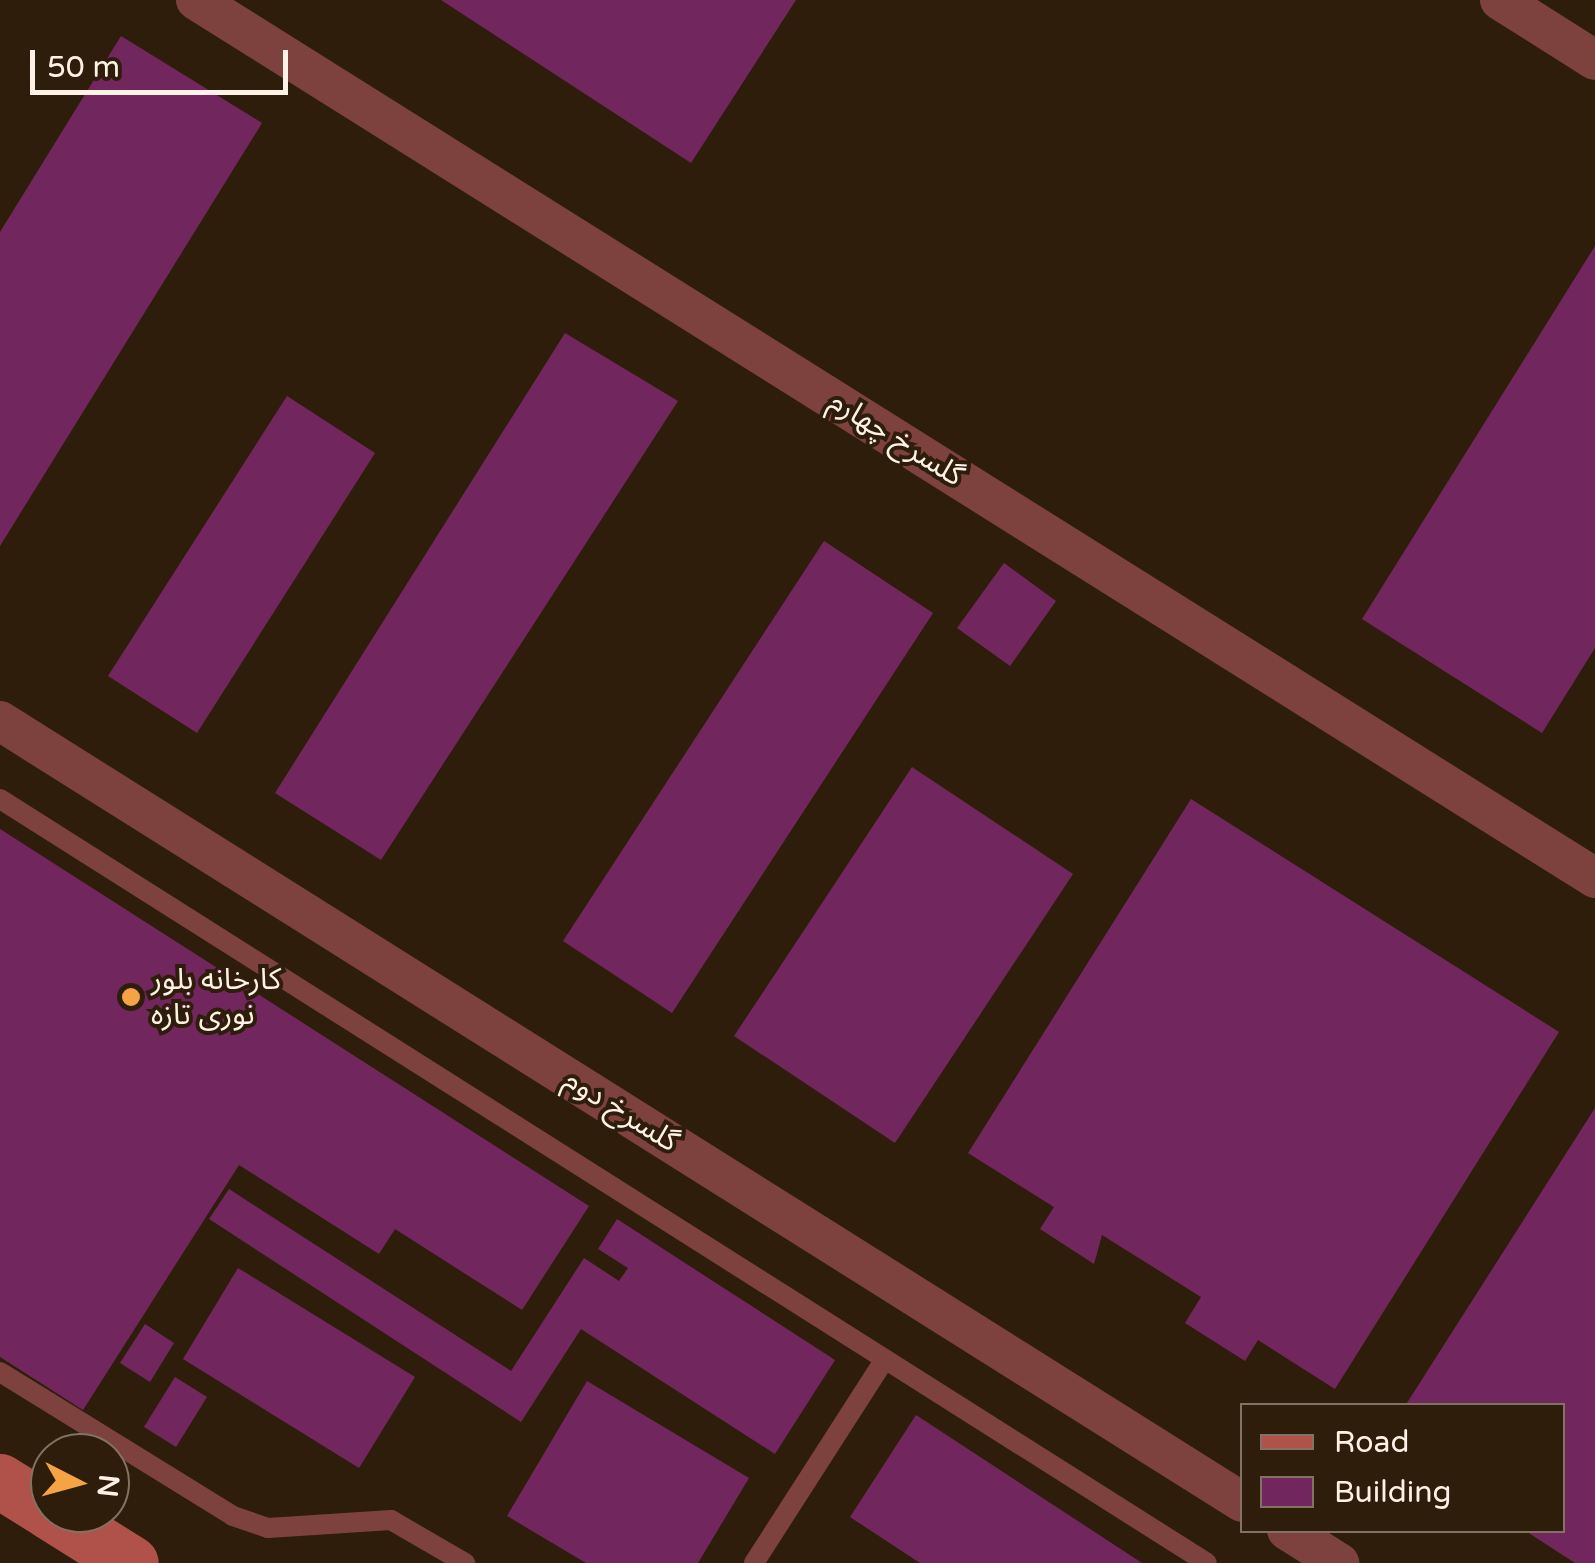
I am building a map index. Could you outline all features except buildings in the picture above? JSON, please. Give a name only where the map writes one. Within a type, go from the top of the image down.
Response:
[{"type":"street","name":"گلسرخ چهارم","points":[[196,0],[1595,878]]},
{"type":"street","points":[[1500,0],[1595,60]]},
{"type":"street","name":"گلسرخ دوم","points":[[0,720],[1240,1501]]},
{"type":"street","points":[[0,1481],[30,1500]]},
{"type":"street","points":[[82,1533],[131,1563]]},
{"type":"street","points":[[1292,1533],[1339,1563]]},
{"type":"lane","points":[[0,799],[1207,1563]]},
{"type":"lane","points":[[754,1563],[885,1359]]},
{"type":"lane","points":[[0,1372],[233,1516],[268,1528],[391,1520],[465,1563]]},
{"type":"place","name":"کارخانه بلور نوری تازه","points":[[131,997]]}]
